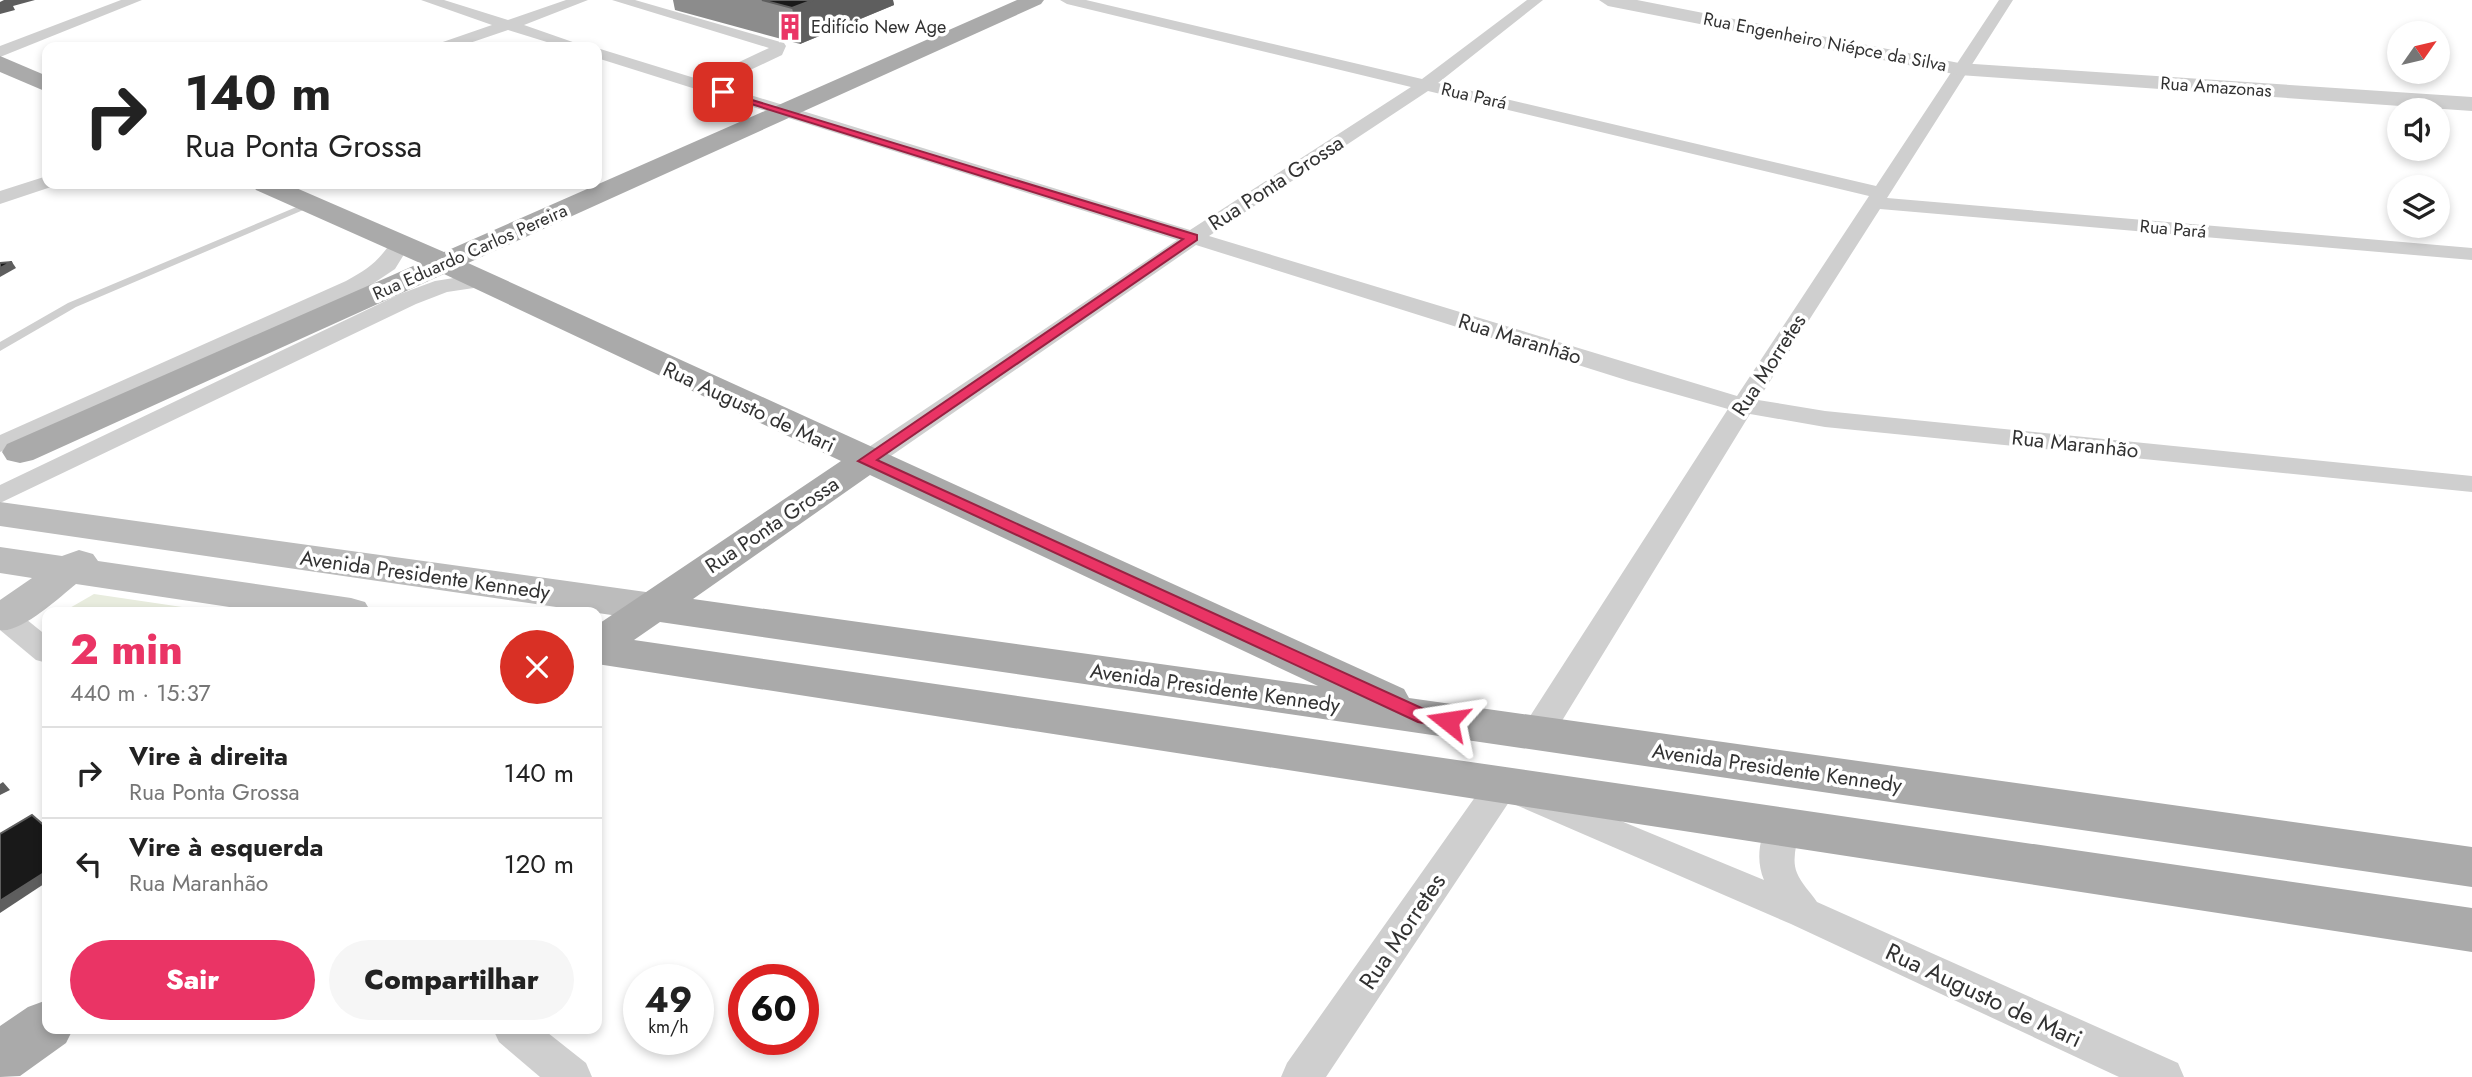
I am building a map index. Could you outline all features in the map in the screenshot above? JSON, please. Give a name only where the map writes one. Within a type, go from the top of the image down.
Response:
[{"type":"main road","name":"Rua Eduardo Carlos Pereira","points":[[10,448],[442,265],[1034,0]]},
{"type":"main road","points":[[0,63],[42,83]]},
{"type":"main road","name":"Rua Augusto de Mari","points":[[276,189],[401,243],[442,265],[1424,717]]},
{"type":"main road","name":"Rua Ponta Grossa","points":[[602,643],[866,461]]},
{"type":"main road","name":"Avenida Presidente Kennedy","points":[[0,514],[2472,867]]},
{"type":"main road","points":[[2,615],[99,551],[133,537],[149,535]]},
{"type":"main road","points":[[0,560],[317,607]]},
{"type":"main road","points":[[602,648],[2472,930]]},
{"type":"main road","points":[[1261,748],[1284,653]]},
{"type":"main road","points":[[0,1058],[42,1029]]},
{"type":"street","points":[[0,52],[135,0]]},
{"type":"street","points":[[428,0],[563,42]]},
{"type":"street","points":[[458,42],[581,0]]},
{"type":"street","points":[[619,0],[778,46],[776,52],[702,86]]},
{"type":"street","name":"Rua Pará","points":[[1068,0],[1425,85],[1877,198],[2472,254]]},
{"type":"street","name":"Rua Ponta Grossa","points":[[866,461],[1193,238],[1425,85],[1536,0]]},
{"type":"street","name":"Rua Engenheiro Niépce da Silva","points":[[1608,0],[1959,69]]},
{"type":"street","name":"Rua Morretes","points":[[1537,733],[1743,405],[2006,0]]},
{"type":"street","name":"Rua Maranhão","points":[[602,55],[1638,376],[1743,405],[1860,423],[2472,484]]},
{"type":"street","name":"Rua Amazonas","points":[[1959,69],[2472,104]]},
{"type":"street","points":[[0,198],[42,184]]},
{"type":"street","name":"Rua Eduardo Carlos Pereira","points":[[10,448],[354,286],[387,267],[396,257],[401,243]]},
{"type":"street","name":"Rua Eduardo Carlos Pereira","points":[[0,495],[408,299],[443,286],[479,282]]},
{"type":"street","points":[[2,615],[42,648]]},
{"type":"street","name":"Rua Morretes","points":[[1303,1077],[1502,785]]},
{"type":"street","name":"Rua Augusto de Mari","points":[[1502,785],[1804,913],[2163,1077]]},
{"type":"street","name":"Rua Augusto de Mari","points":[[1782,827],[1774,856],[1781,881],[1804,913]]},
{"type":"street","points":[[519,1034],[572,1077]]},
{"type":"lane","points":[[0,347],[72,305],[310,205]]},
{"type":"shaded area","points":[[94,594],[182,607],[71,607]]},
{"type":"building","points":[[762,0],[813,0],[792,8]]},
{"type":"building","points":[[32,815],[42,824],[42,874],[0,901],[0,834]]},
{"type":"place","name":"Edifício New Age","points":[[790,27]]},
{"type":"route","points":[[723,92],[1193,238],[866,461],[1424,717],[1448,721]]}]
